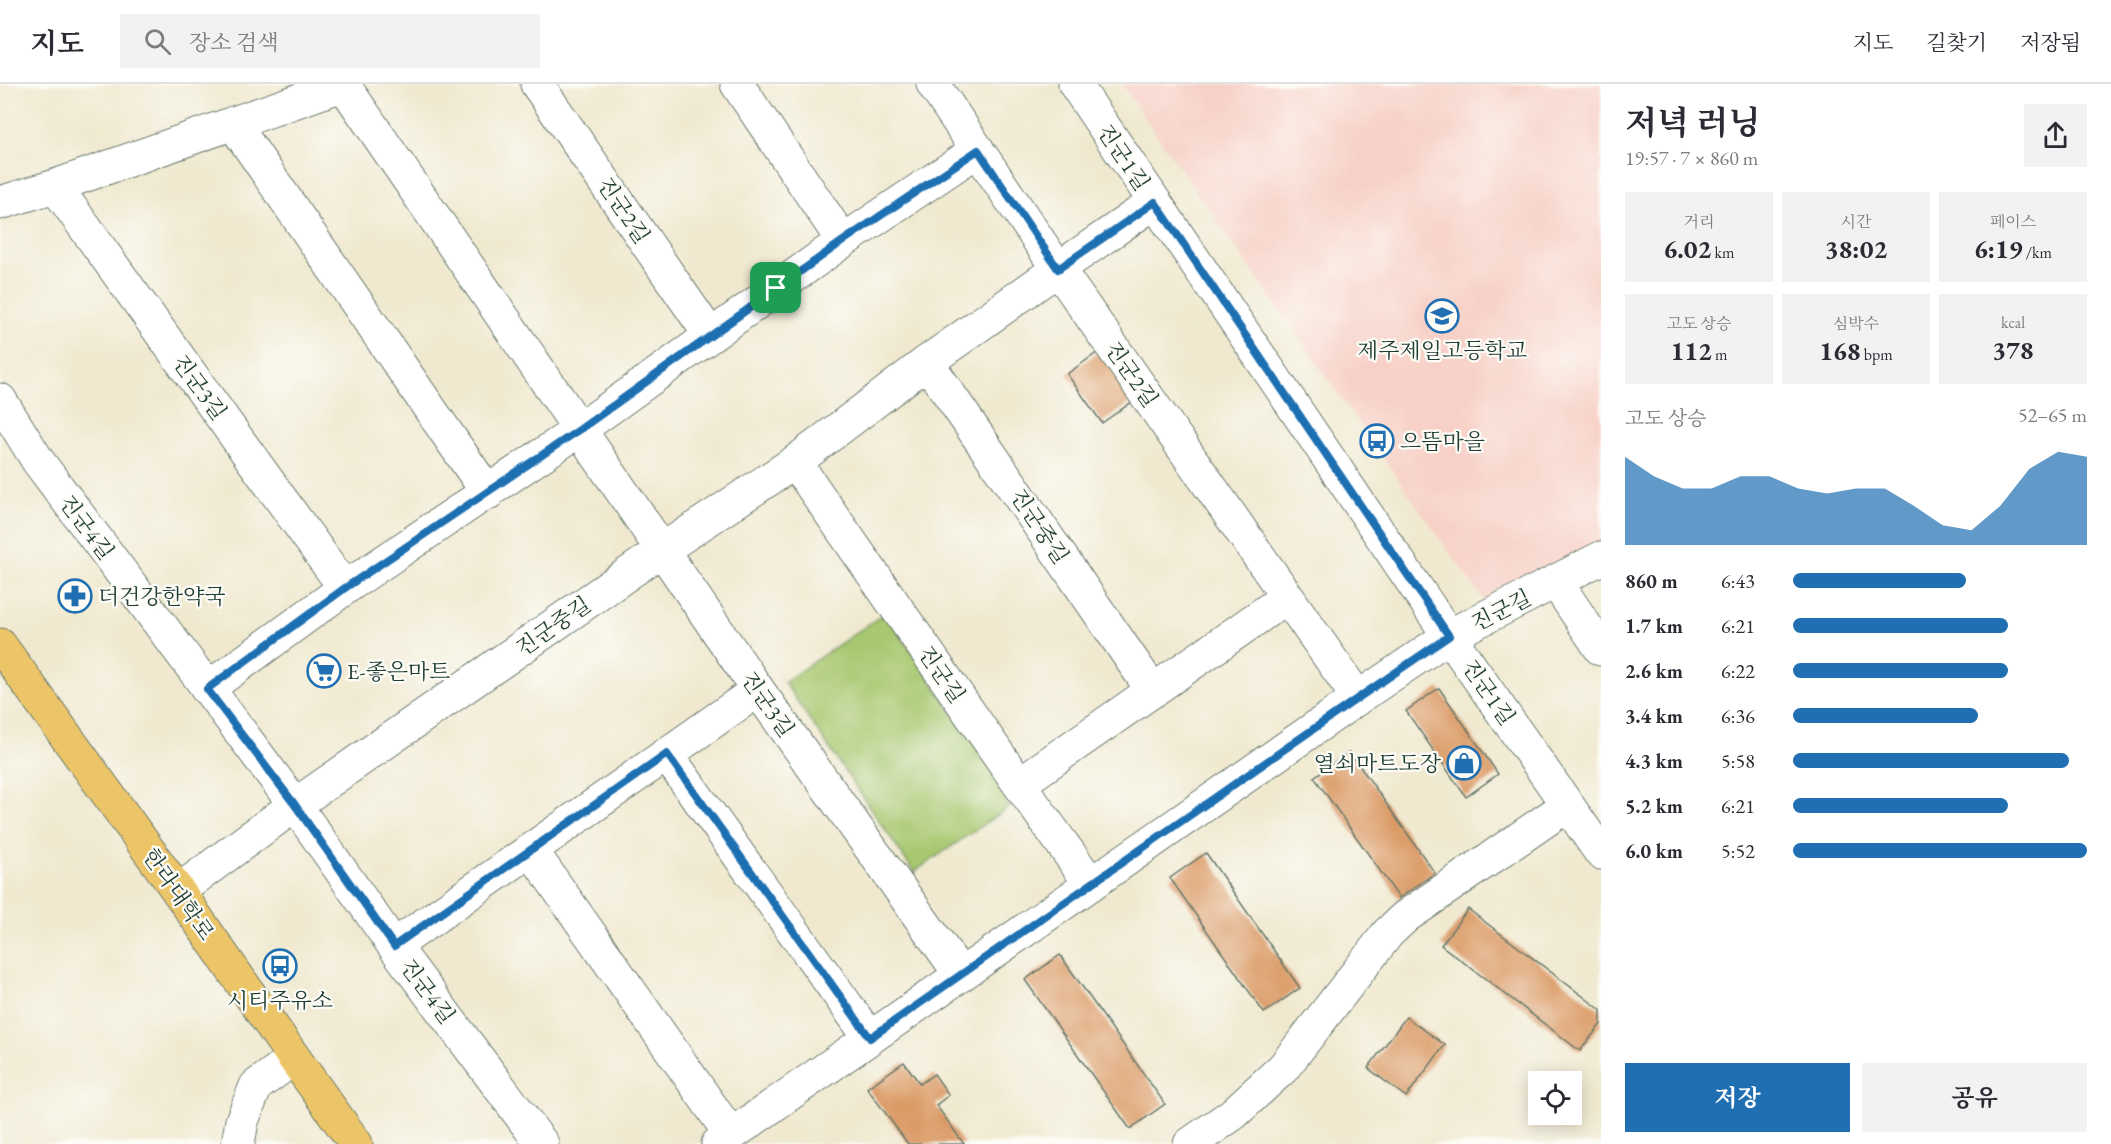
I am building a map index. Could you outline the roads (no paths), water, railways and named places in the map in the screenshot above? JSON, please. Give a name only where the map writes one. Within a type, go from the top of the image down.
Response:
[{"type":"main road","name":"한라대학로","points":[[0,645],[178,891],[356,1144]]},
{"type":"street","name":"진군3길","points":[[0,203],[55,186],[344,84],[758,690],[961,975]]},
{"type":"street","name":"진군2길","points":[[537,84],[710,335]]},
{"type":"street","points":[[737,84],[843,241]]},
{"type":"street","name":"진군2길","points":[[933,84],[1058,269],[1358,698]]},
{"type":"street","name":"진군1길","points":[[1075,84],[1449,636],[1601,853]]},
{"type":"street","points":[[233,123],[488,493]]},
{"type":"street","points":[[207,689],[345,588],[488,493],[843,241],[978,150]]},
{"type":"street","name":"진군3길","points":[[55,186],[345,588]]},
{"type":"street","name":"진군중길","points":[[178,891],[295,805],[662,550],[795,462],[927,362],[1155,202]]},
{"type":"street","name":"진군중길","points":[[927,362],[1153,691]]},
{"type":"street","name":"진군4길","points":[[0,400],[38,462],[295,805],[394,946],[542,1144]]},
{"type":"street","name":"진군길","points":[[795,462],[1091,884]]},
{"type":"street","name":"진군길","points":[[531,850],[725,1139],[1449,636],[1601,558]]},
{"type":"street","name":"진군길","points":[[1556,582],[1601,649]]},
{"type":"street","points":[[1019,784],[1287,597]]},
{"type":"street","points":[[394,946],[758,690]]},
{"type":"street","points":[[667,754],[870,1038]]},
{"type":"street","points":[[1190,1144],[1233,1114],[1283,1068],[1388,933],[1405,917],[1568,805]]},
{"type":"street","points":[[238,1144],[242,1120],[256,1086],[294,1058]]},
{"type":"place","name":"제주제일고등학교","points":[[1442,316]]},
{"type":"place","name":"으뜸마을","points":[[1377,441]]},
{"type":"place","name":"더건강한약국","points":[[75,596]]},
{"type":"place","name":"E-좋은마트","points":[[324,671]]},
{"type":"place","name":"열쇠마트도장","points":[[1464,763]]},
{"type":"place","name":"시티주유소","points":[[280,966]]}]
